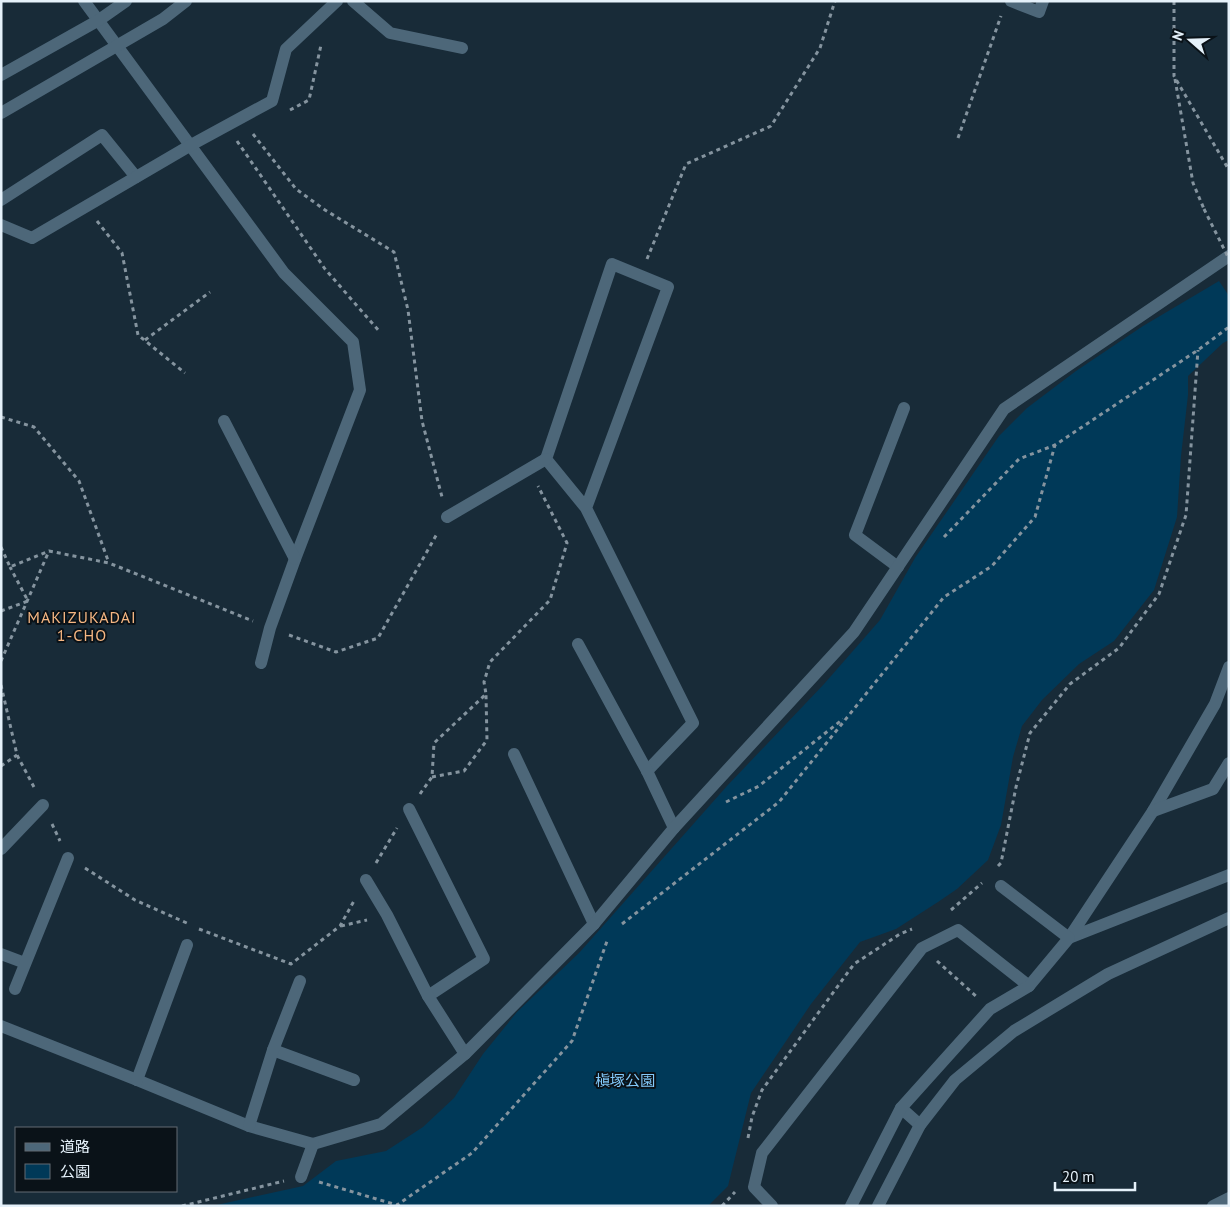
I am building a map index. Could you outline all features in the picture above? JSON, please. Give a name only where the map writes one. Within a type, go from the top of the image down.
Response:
[{"type":"street","points":[[84,1],[284,273],[352,342],[360,390],[294,560],[270,628],[261,663]]},
{"type":"street","points":[[1,75],[99,20],[126,1]]},
{"type":"street","points":[[1,113],[163,19],[186,1]]},
{"type":"street","points":[[1,225],[32,238],[226,125],[272,101],[286,49],[337,1]]},
{"type":"street","points":[[353,1],[390,33],[462,48]]},
{"type":"street","points":[[1007,6],[1039,12],[1042,1]]},
{"type":"street","points":[[1,200],[102,136],[136,177]]},
{"type":"street","points":[[1,1026],[249,1126],[313,1144],[381,1124],[465,1054],[594,924],[674,828],[854,632],[1004,409],[1229,258]]},
{"type":"street","points":[[447,517],[546,459],[612,264],[668,287],[586,508]]},
{"type":"street","points":[[898,568],[855,535],[904,408]]},
{"type":"street","points":[[224,420],[294,560]]},
{"type":"street","points":[[546,459],[586,508],[693,723],[647,771]]},
{"type":"street","points":[[578,644],[647,771],[674,828]]},
{"type":"street","points":[[851,1206],[901,1108],[990,1009],[1029,986],[1069,938],[1153,811],[1215,704],[1229,667]]},
{"type":"street","points":[[514,754],[594,924]]},
{"type":"street","points":[[1153,811],[1213,789],[1229,763]]},
{"type":"street","points":[[1,849],[43,805]]},
{"type":"street","points":[[409,809],[484,959],[428,996]]},
{"type":"street","points":[[15,989],[68,858]]},
{"type":"street","points":[[1069,938],[1229,875]]},
{"type":"street","points":[[366,880],[387,915],[428,996],[465,1054]]},
{"type":"street","points":[[1001,886],[1069,938]]},
{"type":"street","points":[[878,1206],[920,1125],[955,1080],[1014,1031],[1108,974],[1229,918]]},
{"type":"street","points":[[772,1206],[754,1187],[762,1153],[922,948],[958,930],[1029,986]]},
{"type":"street","points":[[137,1080],[187,946]]},
{"type":"street","points":[[1,954],[25,963]]},
{"type":"street","points":[[249,1126],[273,1050],[300,981]]},
{"type":"street","points":[[273,1050],[354,1080]]},
{"type":"street","points":[[901,1108],[920,1125]]},
{"type":"street","points":[[301,1177],[313,1144]]},
{"type":"street","points":[[1213,1206],[1229,1198]]},
{"type":"path","points":[[640,275],[686,164],[771,126],[820,48],[835,1]]},
{"type":"path","points":[[1174,1],[1174,76],[1193,183],[1229,258]]},
{"type":"path","points":[[958,138],[1007,6]]},
{"type":"path","points":[[1174,76],[1229,170]]},
{"type":"path","points":[[226,125],[325,269],[378,331]]},
{"type":"path","points":[[85,207],[122,254],[138,335],[185,373]]},
{"type":"path","points":[[145,340],[210,292]]},
{"type":"path","points":[[917,539],[938,542],[1019,459],[1055,445],[1198,350],[1229,327]]},
{"type":"path","points":[[995,870],[1001,863],[1016,787],[1030,732],[1070,684],[1119,648],[1159,594],[1186,515],[1198,350]]},
{"type":"path","points":[[1,417],[34,427],[79,481],[109,563]]},
{"type":"path","points":[[617,927],[779,802],[944,597],[992,566],[1035,517],[1055,445]]},
{"type":"path","points":[[432,777],[464,771],[487,740],[484,682],[490,662],[550,600],[567,543],[529,470]]},
{"type":"path","points":[[1,547],[28,601]]},
{"type":"path","points":[[1,661],[49,551]]},
{"type":"path","points":[[10,567],[49,551],[109,563],[270,628]]},
{"type":"path","points":[[1,611],[28,601]]},
{"type":"path","points":[[1,685],[17,755],[68,858],[135,900],[199,929],[291,964],[340,926],[409,809],[432,777],[434,743],[486,694]]},
{"type":"path","points":[[725,803],[759,786],[847,716]]},
{"type":"path","points":[[1,766],[17,755]]},
{"type":"path","points":[[944,914],[952,910],[988,877]]},
{"type":"path","points":[[340,926],[387,915]]},
{"type":"path","points":[[747,1144],[752,1118],[762,1090],[854,964],[900,934],[917,926]]},
{"type":"path","points":[[182,1206],[301,1177],[397,1205],[472,1153],[572,1040],[610,933]]},
{"type":"path","points":[[900,934],[922,948],[990,1009]]},
{"type":"path","points":[[722,1206],[739,1188]]},
{"type":"green space","name":"槇塚公園","points":[[1219,281],[1229,296],[1229,340],[1223,343],[1188,376],[1177,517],[1154,590],[1114,641],[1079,664],[1042,700],[1022,726],[1013,757],[1001,825],[988,860],[957,889],[896,929],[860,942],[811,1004],[751,1093],[728,1186],[708,1206],[212,1206],[303,1186],[336,1161],[386,1151],[423,1127],[454,1098],[483,1054],[517,1012],[579,953],[727,786],[824,684],[880,620],[915,558],[999,436],[1027,408],[1076,371],[1143,326]]},
{"type":"district","name":"MAKIZUKADAI 1-CHO","points":[[82,626]]}]
